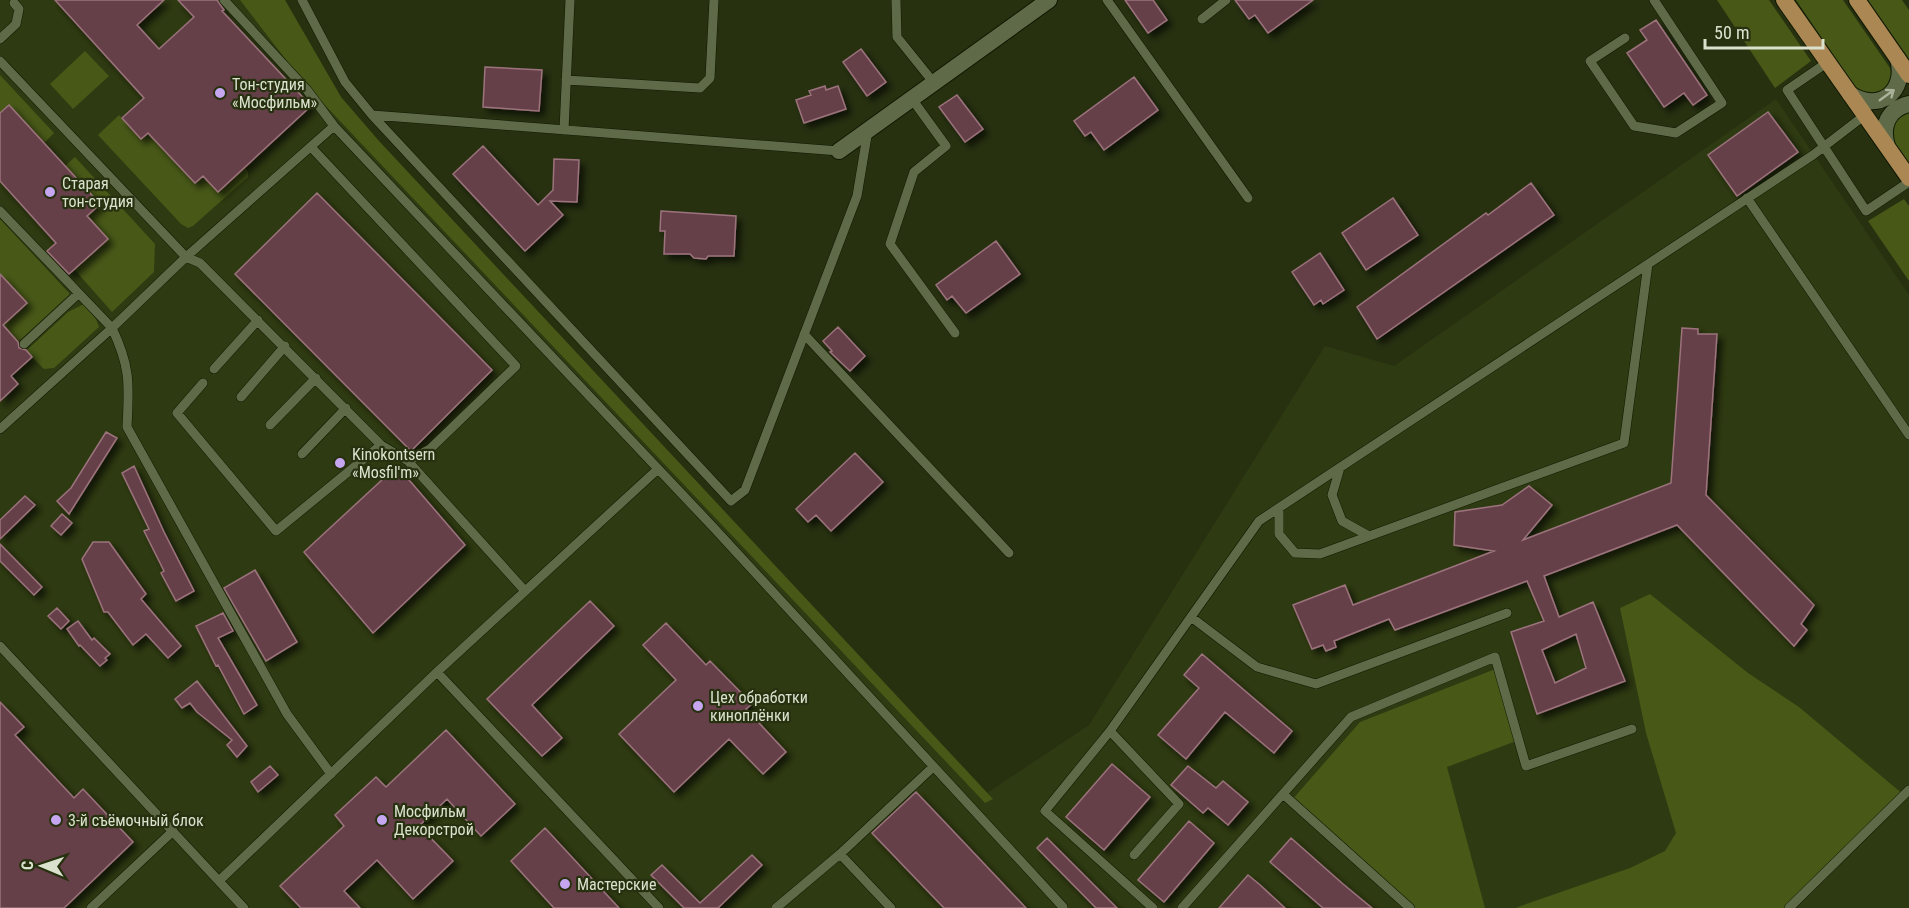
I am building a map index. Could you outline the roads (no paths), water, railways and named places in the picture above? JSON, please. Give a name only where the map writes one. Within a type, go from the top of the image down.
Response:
[{"type":"main road","points":[[1784,0],[1909,180]]},
{"type":"main road","points":[[1857,0],[1909,75]]},
{"type":"street","points":[[839,151],[1049,0]]},
{"type":"street","points":[[1850,94],[1859,100],[1869,102],[1888,97],[1896,89],[1900,80],[1901,69],[1898,59]]},
{"type":"street","points":[[1887,146],[1884,136],[1889,116],[1897,108],[1909,104]]},
{"type":"lane","points":[[224,0],[307,90],[334,126],[658,469],[1063,907]]},
{"type":"lane","points":[[302,0],[345,82],[372,115],[731,501],[745,490],[856,196],[868,130]]},
{"type":"lane","points":[[564,130],[570,0]]},
{"type":"lane","points":[[566,80],[700,88],[710,78],[714,0]]},
{"type":"lane","points":[[896,0],[897,37],[934,83]]},
{"type":"lane","points":[[1107,0],[1248,198]]},
{"type":"lane","points":[[1202,19],[1226,0]]},
{"type":"lane","points":[[1625,38],[1590,61],[1634,126],[1676,134],[1722,103],[1654,0]]},
{"type":"lane","points":[[0,39],[16,24],[19,9],[14,3]]},
{"type":"lane","points":[[0,61],[186,257],[200,263],[381,445],[408,461],[525,591]]},
{"type":"lane","points":[[1828,62],[1787,90],[1866,211],[1909,180]]},
{"type":"lane","points":[[912,99],[946,146],[914,172],[890,244],[955,333]]},
{"type":"lane","points":[[372,115],[839,151]]},
{"type":"lane","points":[[1154,908],[1045,811],[1110,731],[1259,521],[1825,146],[1865,115]]},
{"type":"lane","points":[[0,429],[112,328],[186,257],[334,126]]},
{"type":"lane","points":[[311,147],[516,366],[430,449],[408,461]]},
{"type":"lane","points":[[1747,198],[1909,435]]},
{"type":"lane","points":[[0,211],[112,328],[123,352],[129,380],[127,427],[287,714],[331,774]]},
{"type":"lane","points":[[1279,508],[1279,534],[1295,553],[1320,554],[1624,442],[1648,264]]},
{"type":"lane","points":[[24,344],[78,294]]},
{"type":"lane","points":[[214,369],[258,320]]},
{"type":"lane","points":[[804,334],[1009,553]]},
{"type":"lane","points":[[241,397],[285,346]]},
{"type":"lane","points":[[270,425],[316,378]]},
{"type":"lane","points":[[202,383],[177,413],[276,531],[381,445]]},
{"type":"lane","points":[[302,454],[346,408]]},
{"type":"lane","points":[[1340,468],[1332,495],[1342,521],[1369,536]]},
{"type":"lane","points":[[220,880],[437,672],[658,469]]},
{"type":"lane","points":[[1191,617],[1257,667],[1316,684],[1507,613]]},
{"type":"lane","points":[[0,646],[244,908]]},
{"type":"lane","points":[[1182,908],[1351,717],[1495,657],[1526,766],[1632,729]]},
{"type":"lane","points":[[437,672],[659,908]]},
{"type":"lane","points":[[1110,731],[1179,804],[1134,855]]},
{"type":"lane","points":[[776,908],[840,855],[933,767]]},
{"type":"lane","points":[[1789,908],[1909,790]]},
{"type":"lane","points":[[1283,794],[1410,908]]},
{"type":"lane","points":[[91,908],[173,831]]},
{"type":"lane","points":[[840,855],[891,908]]},
{"type":"place","name":"Тон-студия «Мосфильм»","points":[[220,93]]},
{"type":"place","name":"Старая тон-студия","points":[[50,192]]},
{"type":"place","name":"Kinokontsern «Mosfil'm»","points":[[340,463]]},
{"type":"place","name":"Цех обработки киноплёнки","points":[[698,706]]},
{"type":"place","name":"3-й съёмочный блок","points":[[56,820]]},
{"type":"place","name":"Мосфильм Декорстрой","points":[[382,820]]},
{"type":"place","name":"Мастерские","points":[[565,884]]}]
